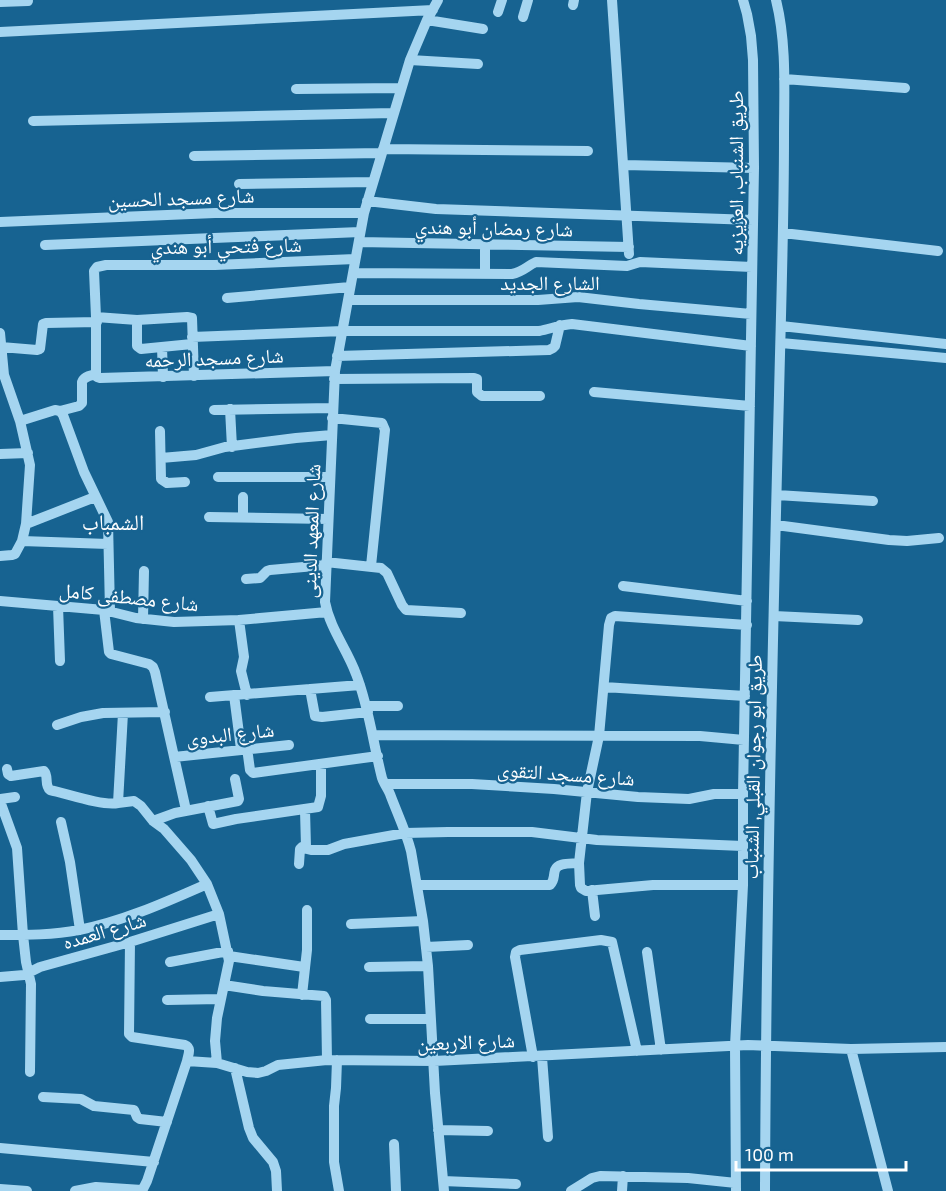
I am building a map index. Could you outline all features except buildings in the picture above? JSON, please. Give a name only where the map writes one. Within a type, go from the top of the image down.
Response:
[{"type":"street","points":[[498,12],[502,0]]},
{"type":"street","points":[[524,17],[528,0]]},
{"type":"street","points":[[612,0],[630,266]]},
{"type":"street","name":"طريق الشنباب, العزيزيه","points":[[743,0],[751,36],[753,60],[751,346]]},
{"type":"street","points":[[776,0],[782,33],[784,80],[781,343],[946,358]]},
{"type":"street","points":[[0,2],[28,1]]},
{"type":"street","points":[[0,32],[433,10],[483,29]]},
{"type":"street","name":"شارع المعهد الدينى","points":[[433,10],[410,60],[367,201],[337,356],[332,413],[325,602],[330,623],[349,656],[360,685],[385,784],[411,851],[428,966],[443,1186]]},
{"type":"street","points":[[410,60],[478,64]]},
{"type":"street","points":[[784,80],[904,88]]},
{"type":"street","points":[[296,88],[401,88]]},
{"type":"street","points":[[33,121],[393,113]]},
{"type":"street","points":[[194,156],[382,151],[588,151]]},
{"type":"street","points":[[624,165],[754,168]]},
{"type":"street","points":[[239,184],[373,182]]},
{"type":"street","points":[[367,201],[436,209],[753,220]]},
{"type":"street","name":"شارع مسجد الحسين","points":[[0,222],[249,213],[364,213]]},
{"type":"street","points":[[783,233],[938,251]]},
{"type":"street","name":"شارع رمضان أبو هندي","points":[[45,245],[359,237],[485,246],[629,247]]},
{"type":"street","points":[[485,246],[485,274]]},
{"type":"street","name":"شارع فتحي أبو هندي","points":[[97,320],[94,271],[97,267],[356,259]]},
{"type":"street","points":[[353,273],[512,274],[522,272],[536,262],[630,266],[640,262],[752,267]]},
{"type":"street","points":[[227,298],[350,287]]},
{"type":"street","name":"الشارع الجديد","points":[[348,300],[538,300],[578,297],[751,314]]},
{"type":"street","points":[[1,347],[40,349],[43,324],[46,322],[190,317],[192,318],[194,376]]},
{"type":"street","points":[[20,421],[82,403],[83,379],[96,374],[97,320]]},
{"type":"street","points":[[137,320],[137,346],[139,348],[192,340],[343,331],[539,331],[572,324],[751,346]]},
{"type":"street","points":[[337,356],[549,350],[555,346],[560,325]]},
{"type":"street","points":[[781,326],[946,344]]},
{"type":"street","points":[[0,333],[1,368],[5,392],[20,421],[28,453],[30,477],[26,524],[22,541],[15,554],[0,558]]},
{"type":"street","name":"طريق ابو رجوان القبلي, الشنباب","points":[[765,1191],[758,1045],[774,616],[781,343]]},
{"type":"street","points":[[162,346],[163,377]]},
{"type":"street","name":"طريق ابو رجوان القبلي, الشنباب","points":[[736,1187],[735,1046],[743,885],[751,346]]},
{"type":"street","name":"شارع مسجد الرحمه","points":[[96,374],[100,378],[335,375],[474,378],[478,381],[477,392],[482,396],[540,396]]},
{"type":"street","points":[[594,392],[750,406]]},
{"type":"street","points":[[214,410],[332,413],[382,423],[385,430],[371,566]]},
{"type":"street","points":[[230,410],[232,447]]},
{"type":"street","points":[[60,411],[84,472],[108,522],[109,652],[144,662],[153,667],[156,672],[186,810]]},
{"type":"street","points":[[160,431],[161,479],[167,483],[185,482]]},
{"type":"street","points":[[161,459],[196,456],[225,447],[332,435]]},
{"type":"street","points":[[0,454],[28,453]]},
{"type":"street","points":[[218,477],[330,477]]},
{"type":"street","points":[[777,495],[873,501]]},
{"type":"street","points":[[26,524],[95,497]]},
{"type":"street","points":[[243,497],[243,517]]},
{"type":"street","points":[[209,517],[328,519]]},
{"type":"street","points":[[776,525],[889,540],[939,538]]},
{"type":"street","points":[[22,541],[108,544]]},
{"type":"street","points":[[246,579],[260,578],[270,570],[326,563],[371,566],[381,568],[387,573],[406,610],[461,613]]},
{"type":"street","points":[[143,619],[144,571]]},
{"type":"street","points":[[622,586],[747,601]]},
{"type":"street","name":"شارع مصطفى كامل","points":[[0,601],[107,610],[143,619],[193,622],[327,612]]},
{"type":"street","points":[[58,606],[60,661]]},
{"type":"street","points":[[743,885],[653,885],[586,891],[581,888],[579,863],[587,792],[599,736],[611,618],[615,616],[747,625]]},
{"type":"street","points":[[774,616],[858,620]]},
{"type":"street","points":[[239,620],[244,657],[242,671],[247,695]]},
{"type":"street","points":[[210,697],[360,685]]},
{"type":"street","points":[[603,687],[745,696]]},
{"type":"street","points":[[310,688],[315,716],[322,717],[398,706]]},
{"type":"street","points":[[234,695],[244,748],[250,770],[253,773],[378,756]]},
{"type":"street","points":[[57,725],[91,715],[165,712]]},
{"type":"street","points":[[118,803],[123,713]]},
{"type":"street","points":[[373,735],[700,736],[744,740]]},
{"type":"street","name":"شارع البدوى","points":[[174,757],[289,745]]},
{"type":"street","points":[[208,806],[213,824],[318,807],[321,803],[321,764]]},
{"type":"street","points":[[7,769],[11,776],[44,771],[47,787],[50,790],[113,804],[134,801],[164,829],[190,860],[207,884],[219,914],[229,953],[229,967],[217,1018],[215,1041],[217,1063]]},
{"type":"street","points":[[153,821],[186,810],[239,800],[235,779]]},
{"type":"street","name":"شارع مسجد التقوى","points":[[385,784],[472,784],[689,799],[714,794],[743,795]]},
{"type":"street","points":[[15,797],[0,800],[17,848],[22,935],[31,984],[30,1072]]},
{"type":"street","points":[[305,810],[306,846],[310,850],[328,849],[405,833],[532,832],[597,840],[743,846]]},
{"type":"street","points":[[61,822],[70,862],[80,930]]},
{"type":"street","points":[[299,864],[300,849],[306,846]]},
{"type":"street","points":[[417,885],[550,885],[554,881],[557,866],[579,863]]},
{"type":"street","points":[[0,935],[49,934],[80,930],[146,910],[207,884]]},
{"type":"street","points":[[592,890],[595,916]]},
{"type":"street","points":[[302,995],[307,950],[308,910]]},
{"type":"street","name":"شارع العمده","points":[[0,977],[28,974],[40,967],[219,914]]},
{"type":"street","points":[[351,924],[423,921]]},
{"type":"street","points":[[548,1137],[537,1057],[515,957],[516,952],[601,940],[612,942],[637,1051]]},
{"type":"street","points":[[75,1191],[96,1187],[142,1190],[154,1162],[187,1061],[189,1050],[187,1046],[132,1037],[129,1034],[130,942]]},
{"type":"street","points":[[426,947],[468,945]]},
{"type":"street","points":[[647,952],[661,1050]]},
{"type":"street","points":[[170,962],[229,953],[304,968]]},
{"type":"street","points":[[369,967],[428,966]]},
{"type":"street","points":[[224,986],[302,995],[322,995],[326,998],[336,1088],[334,1162],[339,1191]]},
{"type":"street","points":[[167,1000],[220,999]]},
{"type":"street","points":[[370,1019],[431,1019]]},
{"type":"street","name":"شارع الاربعين","points":[[187,1061],[217,1063],[258,1073],[278,1065],[332,1060],[434,1061],[758,1045],[851,1049],[946,1047]]},
{"type":"street","points":[[851,1049],[888,1191]]},
{"type":"street","points":[[235,1068],[249,1128],[253,1138],[273,1162],[277,1191]]},
{"type":"street","points":[[43,1097],[81,1099],[94,1106],[134,1110],[140,1119],[167,1122]]},
{"type":"street","points":[[438,1130],[488,1131]]},
{"type":"street","points":[[394,1144],[396,1191]]},
{"type":"street","points":[[0,1148],[154,1162]]},
{"type":"street","points":[[571,1191],[592,1178],[600,1176],[688,1178],[736,1187]]},
{"type":"street","points":[[622,1191],[623,1176]]},
{"type":"street","points":[[443,1186],[516,1184]]},
{"type":"street","points":[[0,1189],[27,1191]]},
{"type":"district","name":"الشمباب","points":[[113,521]]}]
